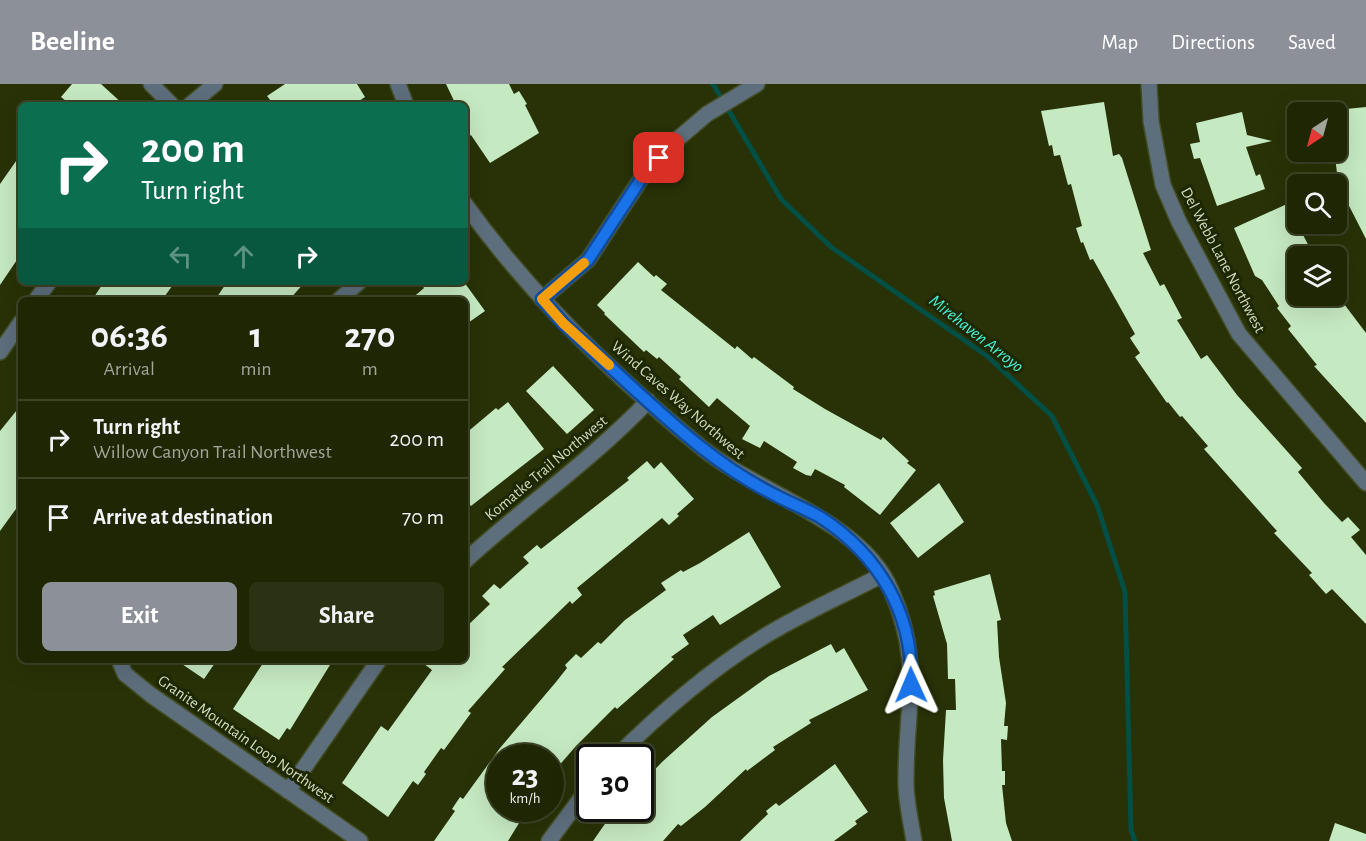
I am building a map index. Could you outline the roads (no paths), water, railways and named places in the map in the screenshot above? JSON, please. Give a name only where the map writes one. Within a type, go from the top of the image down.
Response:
[{"type":"street","points":[[151,84],[169,102]]},
{"type":"street","points":[[194,102],[215,84]]},
{"type":"street","points":[[398,84],[405,102]]},
{"type":"street","points":[[542,299],[588,260],[645,173],[673,143],[707,114],[757,84]]},
{"type":"street","name":"Del Webb Lane Northwest","points":[[1149,84],[1151,121],[1163,185],[1179,222],[1239,334],[1366,483]]},
{"type":"street","name":"Wind Caves Way Northwest","points":[[468,208],[498,250],[563,323],[648,401],[702,448],[739,475],[819,517],[852,540],[882,575],[890,588],[909,640],[912,668],[905,780],[910,839]]},
{"type":"street","points":[[342,297],[356,285]]},
{"type":"street","points":[[0,352],[18,326]]},
{"type":"street","name":"Komatke Trail Northwest","points":[[468,558],[508,521],[594,454],[648,401]]},
{"type":"street","points":[[629,744],[662,710],[699,680],[761,638],[882,575]]},
{"type":"street","name":"Granite Mountain Loop Northwest","points":[[120,663],[125,674],[152,695],[360,841]]},
{"type":"street","points":[[288,791],[377,663]]},
{"type":"street","points":[[549,841],[576,805]]},
{"type":"waterway","name":"Mirehaven Arroyo","points":[[713,84],[781,199],[831,247],[987,356],[1052,416],[1097,505],[1125,592],[1131,830],[1135,841]]}]
